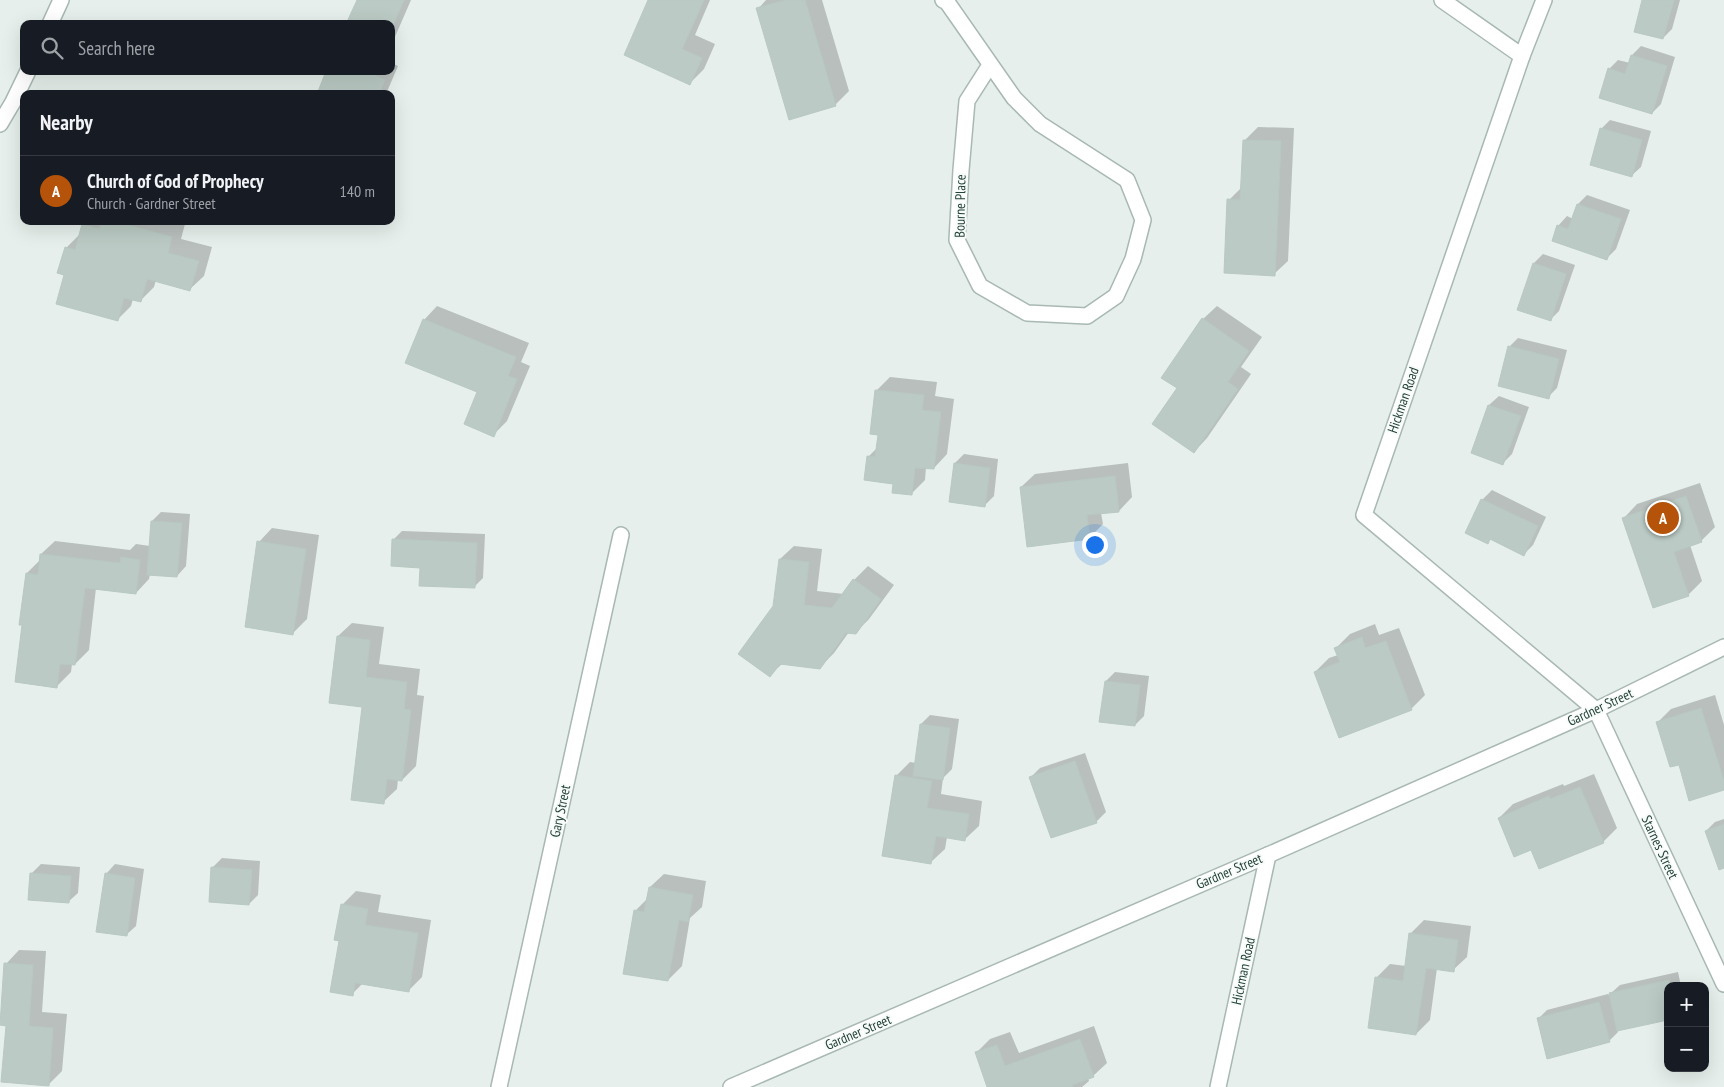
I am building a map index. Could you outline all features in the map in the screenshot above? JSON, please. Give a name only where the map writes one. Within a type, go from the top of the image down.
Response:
[{"type":"street","points":[[52,20],[61,0]]},
{"type":"street","name":"Bourne Place","points":[[944,0],[1014,98],[1040,124],[1126,180],[1143,220],[1133,260],[1116,296],[1087,316],[1027,312],[980,286],[957,240],[967,101],[990,65]]},
{"type":"street","points":[[1442,0],[1522,56]]},
{"type":"street","name":"Hickman Road","points":[[1544,0],[1522,56],[1364,514],[1596,710]]},
{"type":"street","points":[[0,124],[26,75]]},
{"type":"street","name":"Gary Street","points":[[499,1087],[621,535]]},
{"type":"street","name":"Gardner Street","points":[[731,1087],[1268,855],[1596,710],[1724,647]]},
{"type":"street","name":"Starnes Street","points":[[1596,710],[1724,984]]},
{"type":"street","name":"Hickman Road","points":[[1218,1087],[1268,855]]},
{"type":"building","points":[[357,0],[404,0],[395,21],[348,20]]},
{"type":"building","points":[[648,0],[704,0],[682,49],[702,58],[690,85],[624,55]]},
{"type":"building","points":[[786,0],[805,0],[836,106],[789,120],[756,8]]},
{"type":"building","points":[[1642,0],[1674,0],[1663,39],[1634,32]]},
{"type":"building","points":[[1631,55],[1667,66],[1652,114],[1599,98],[1608,68],[1625,74]]},
{"type":"building","points":[[324,75],[374,75],[385,80],[381,90],[319,90]]},
{"type":"building","points":[[1600,128],[1642,140],[1632,177],[1590,165]]},
{"type":"building","points":[[1243,140],[1281,141],[1275,276],[1224,273],[1227,199],[1240,200]]},
{"type":"building","points":[[1577,204],[1621,219],[1607,260],[1552,241],[1557,225],[1568,229]]},
{"type":"building","points":[[82,225],[99,229],[100,225],[128,225],[172,237],[168,253],[199,261],[190,291],[147,279],[141,302],[124,298],[118,321],[56,304],[64,275],[57,273],[65,247],[75,250]]},
{"type":"building","points":[[1533,263],[1566,274],[1551,321],[1517,310]]},
{"type":"building","points":[[1202,318],[1249,351],[1228,382],[1238,389],[1194,453],[1152,424],[1177,388],[1161,378]]},
{"type":"building","points":[[423,319],[516,357],[508,376],[517,379],[494,437],[464,424],[477,392],[405,363]]},
{"type":"building","points":[[1508,346],[1559,359],[1549,399],[1498,386]]},
{"type":"building","points":[[875,390],[924,395],[922,410],[941,412],[934,469],[915,468],[912,495],[892,493],[893,484],[864,480],[867,456],[875,457],[878,435],[870,434]]},
{"type":"building","points":[[1488,405],[1521,416],[1503,465],[1471,453]]},
{"type":"building","points":[[954,463],[990,468],[985,507],[949,502]]},
{"type":"building","points":[[1115,476],[1119,512],[1087,515],[1090,539],[1027,547],[1020,487]]},
{"type":"building","points":[[1686,496],[1702,542],[1674,552],[1689,596],[1653,608],[1622,518]]},
{"type":"building","points":[[1481,499],[1538,526],[1524,556],[1490,539],[1488,544],[1465,533]]},
{"type":"building","points":[[151,521],[182,523],[177,577],[147,575]]},
{"type":"building","points":[[392,539],[477,543],[475,588],[419,586],[420,568],[391,566]]},
{"type":"building","points":[[257,541],[306,549],[293,635],[245,627]]},
{"type":"building","points":[[40,554],[120,563],[121,557],[140,560],[136,594],[85,588],[75,665],[60,664],[57,688],[15,682],[22,625],[19,625],[26,573],[38,575]]},
{"type":"building","points":[[779,559],[809,562],[804,605],[832,608],[853,579],[881,599],[856,634],[846,633],[820,669],[780,664],[770,677],[738,654],[773,606]]},
{"type":"building","points":[[337,636],[370,640],[366,677],[407,682],[404,709],[411,710],[402,781],[387,779],[384,804],[351,800],[362,707],[329,703]]},
{"type":"building","points":[[1362,637],[1365,648],[1386,641],[1412,710],[1339,738],[1314,672],[1340,662],[1334,648]]},
{"type":"building","points":[[1105,681],[1140,685],[1135,726],[1099,722]]},
{"type":"building","points":[[1701,708],[1724,781],[1724,790],[1689,801],[1679,765],[1670,767],[1656,722]]},
{"type":"building","points":[[920,724],[950,728],[943,780],[913,776]]},
{"type":"building","points":[[1075,761],[1097,823],[1051,838],[1029,777]]},
{"type":"building","points":[[895,775],[932,781],[927,808],[969,814],[965,841],[936,836],[931,864],[882,856]]},
{"type":"building","points":[[1580,787],[1604,843],[1539,869],[1531,850],[1514,857],[1498,818],[1549,796],[1550,799]]},
{"type":"building","points":[[1724,824],[1724,868],[1719,870],[1705,831]]},
{"type":"building","points":[[211,867],[252,870],[249,905],[209,902]]},
{"type":"building","points":[[30,873],[71,876],[69,903],[28,900]]},
{"type":"building","points":[[105,873],[135,878],[127,936],[96,932]]},
{"type":"building","points":[[649,887],[693,895],[688,922],[679,920],[668,981],[623,974],[634,910],[644,912]]},
{"type":"building","points":[[341,904],[368,909],[365,925],[418,933],[409,992],[355,983],[353,996],[330,992],[339,941],[334,940]]},
{"type":"building","points":[[1409,933],[1458,940],[1454,972],[1426,968],[1416,1035],[1368,1028],[1375,977],[1403,981]]},
{"type":"building","points":[[4,963],[33,965],[29,1026],[53,1028],[49,1086],[1,1082],[6,1026],[0,1025]]},
{"type":"building","points":[[1669,980],[1669,982],[1664,982],[1664,1021],[1617,1031],[1609,993]]},
{"type":"building","points":[[1599,1002],[1610,1042],[1547,1059],[1537,1018]]},
{"type":"building","points":[[1080,1039],[1094,1077],[1072,1085],[1073,1087],[987,1087],[975,1052],[997,1045],[1005,1066]]},
{"type":"place","name":"Church of God of Prophecy","points":[[1663,518]]}]
